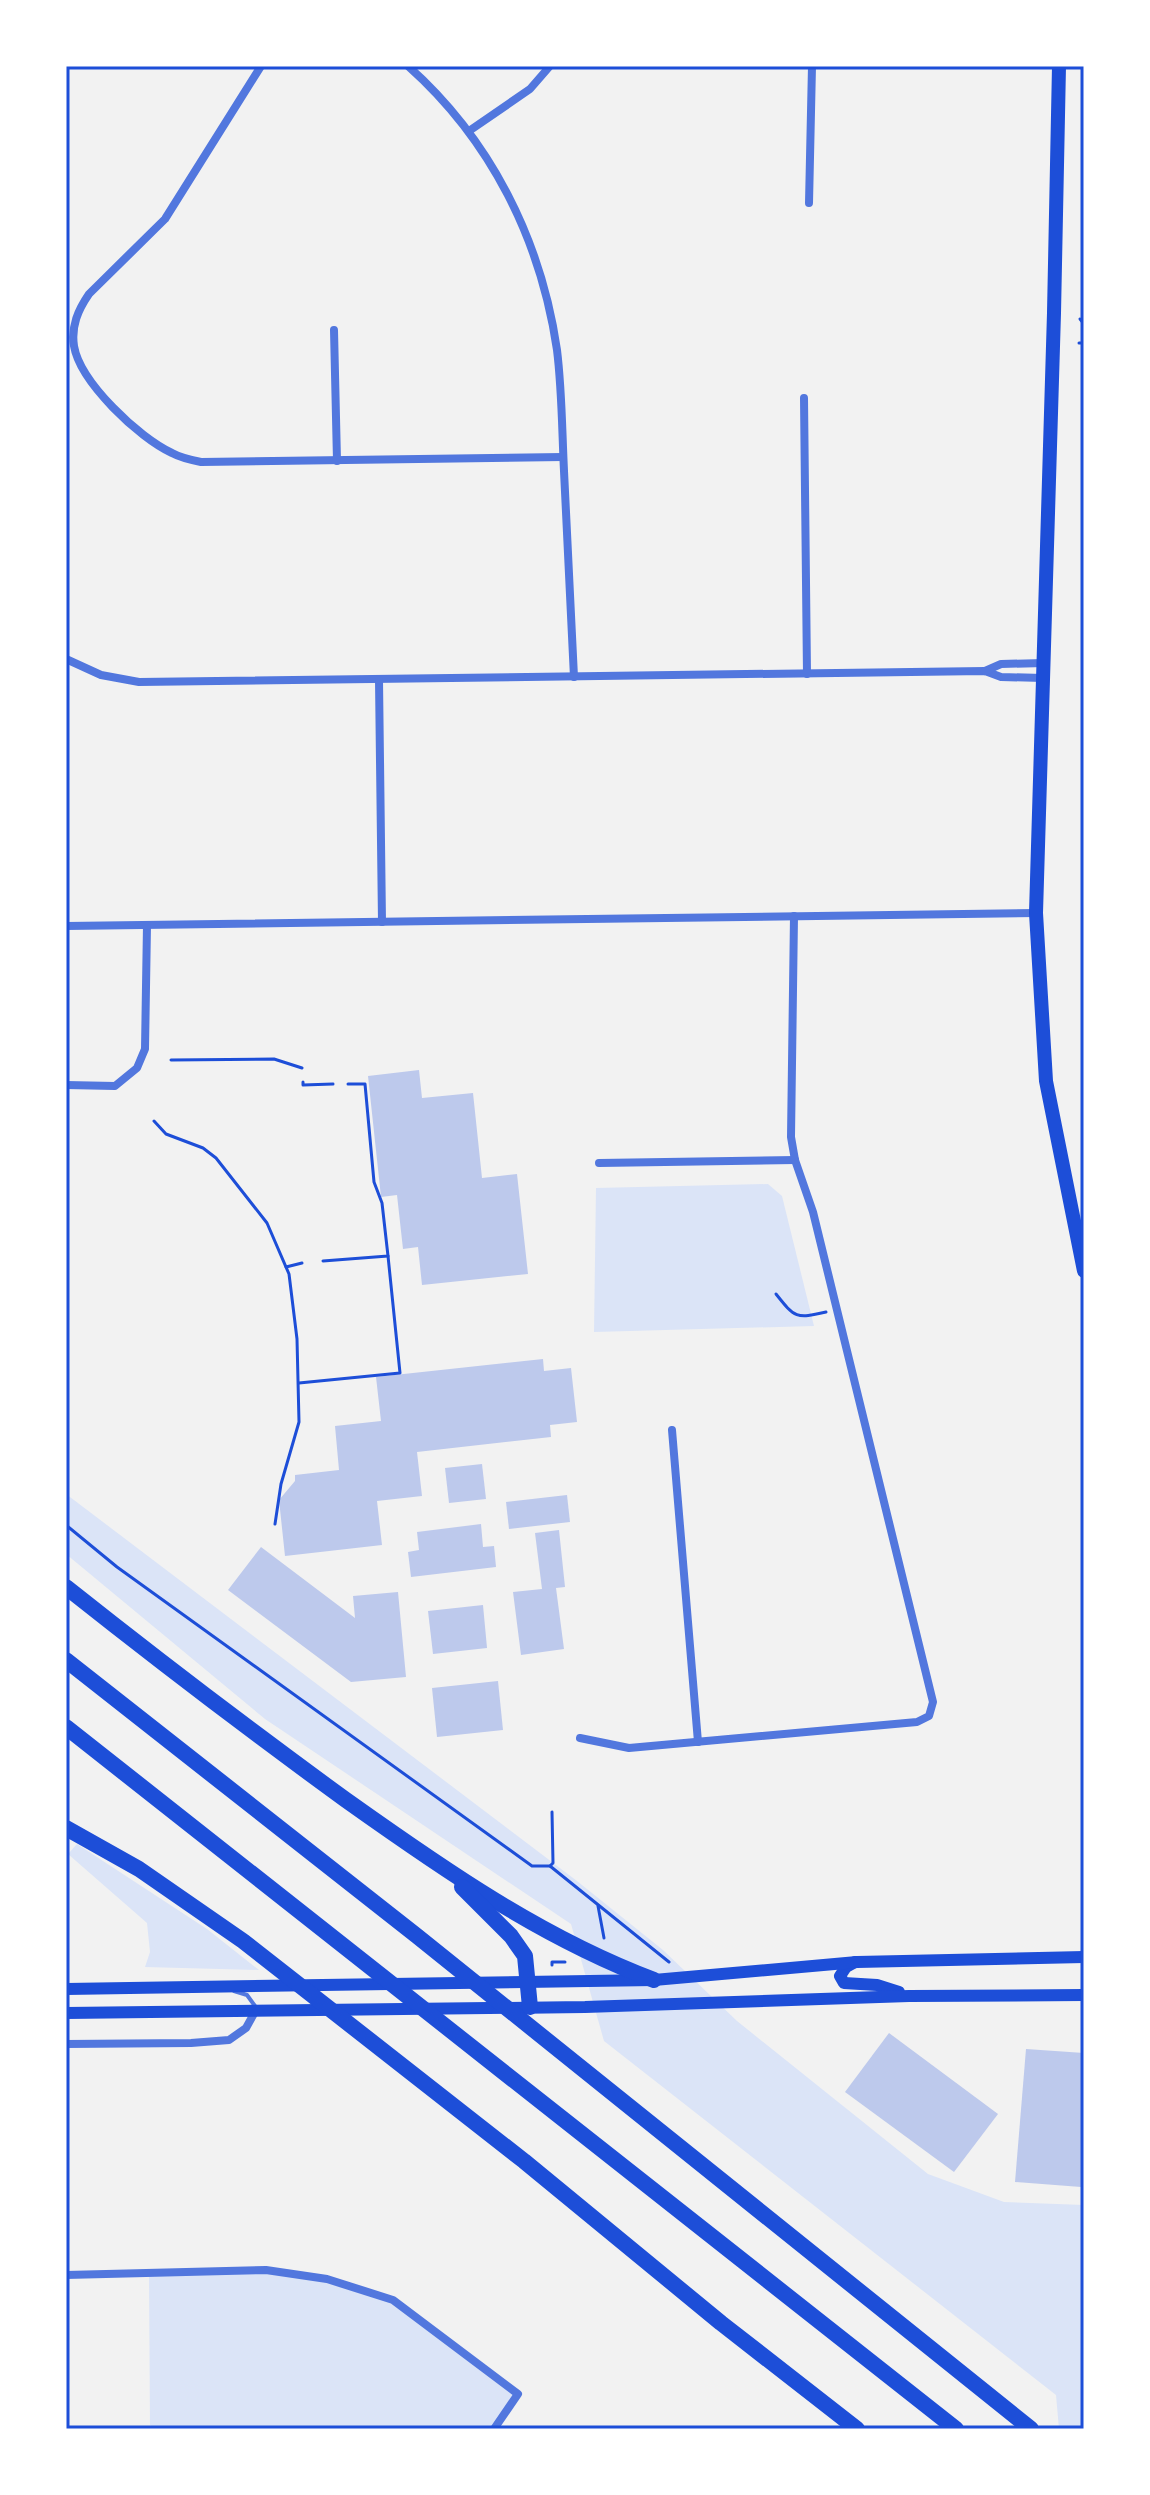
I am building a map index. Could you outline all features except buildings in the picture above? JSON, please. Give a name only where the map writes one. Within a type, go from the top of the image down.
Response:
[{"type":"highway","points":[[66,1587],[256,1735],[444,1870],[567,1942],[654,1980]]},
{"type":"highway","points":[[66,1660],[417,1936],[1031,2429]]},
{"type":"highway","points":[[66,1727],[956,2429]]},
{"type":"highway","points":[[66,1828],[139,1869],[243,1941],[853,2426]]},
{"type":"highway","points":[[444,1870],[511,1936],[525,1956],[530,2007]]},
{"type":"main road","points":[[1059,66],[1036,913],[1046,1081],[1084,1271]]},
{"type":"main road","points":[[66,1989],[654,1980],[857,1962],[1084,1957]]},
{"type":"main road","points":[[857,1962],[842,1971],[840,1976],[844,1983],[877,1985],[909,1996]]},
{"type":"main road","points":[[66,2013],[1082,1995]]},
{"type":"street","points":[[261,66],[165,219],[89,294],[75,321],[75,348],[83,370],[148,439],[187,459],[219,463],[563,457]]},
{"type":"street","points":[[408,66],[469,131],[513,205],[545,289],[557,353],[574,677]]},
{"type":"street","points":[[469,131],[530,89],[550,66]]},
{"type":"street","points":[[809,203],[812,66]]},
{"type":"street","points":[[334,330],[337,461]]},
{"type":"street","points":[[804,398],[807,674]]},
{"type":"street","points":[[66,659],[101,675],[139,682],[985,671],[1001,677],[1044,670]]},
{"type":"street","points":[[985,671],[1001,664],[1044,670]]},
{"type":"street","points":[[379,680],[382,922]]},
{"type":"street","points":[[66,926],[1036,913]]},
{"type":"street","points":[[580,1738],[629,1748],[917,1722],[929,1716],[933,1702],[813,1212],[795,1160],[790,1122],[794,916]]},
{"type":"street","points":[[66,1085],[115,1086],[137,1068],[145,1049],[147,925]]},
{"type":"street","points":[[599,1163],[795,1160]]},
{"type":"street","points":[[672,1430],[698,1742]]},
{"type":"street","points":[[66,2044],[229,2040],[246,2028],[256,2009]]},
{"type":"street","points":[[66,2275],[266,2270],[327,2279],[393,2300],[518,2394],[494,2429]]},
{"type":"lane","points":[[216,1986],[247,1995],[256,2009]]},
{"type":"path","points":[[1080,319],[1084,324]]},
{"type":"path","points":[[171,1060],[274,1059],[302,1068]]},
{"type":"path","points":[[303,1082],[303,1085],[333,1084]]},
{"type":"path","points":[[299,1383],[400,1373],[382,1203],[374,1182],[365,1084],[348,1084]]},
{"type":"path","points":[[154,1121],[159,1130],[203,1148],[216,1158],[267,1223],[286,1267],[295,1309],[299,1422],[281,1484],[275,1524]]},
{"type":"path","points":[[323,1261],[388,1256]]},
{"type":"path","points":[[286,1267],[302,1263]]},
{"type":"path","points":[[776,1294],[793,1315],[803,1318],[837,1309]]},
{"type":"path","points":[[66,1525],[130,1576],[532,1866],[550,1866],[669,1962]]},
{"type":"path","points":[[550,1866],[553,1863],[552,1812]]},
{"type":"path","points":[[598,1906],[604,1941]]},
{"type":"path","points":[[540,1963],[578,1961]]},
{"type":"path","points":[[552,1962],[552,1973]]},
{"type":"shaded area","points":[[768,1184],[782,1196],[814,1326],[594,1332],[596,1188]]},
{"type":"shaded area","points":[[66,1494],[577,1881],[663,1950],[737,2021],[928,2174],[1004,2202],[1084,2205],[1084,2429],[1059,2429],[1056,2395],[604,2041],[571,1924],[265,1719],[66,1554]]},
{"type":"shaded area","points":[[77,1844],[207,1929],[259,1970],[145,1967],[150,1952],[147,1923],[68,1854]]},
{"type":"shaded area","points":[[266,2270],[327,2279],[393,2300],[518,2394],[494,2429],[154,2429],[150,2425],[149,2273]]}]
